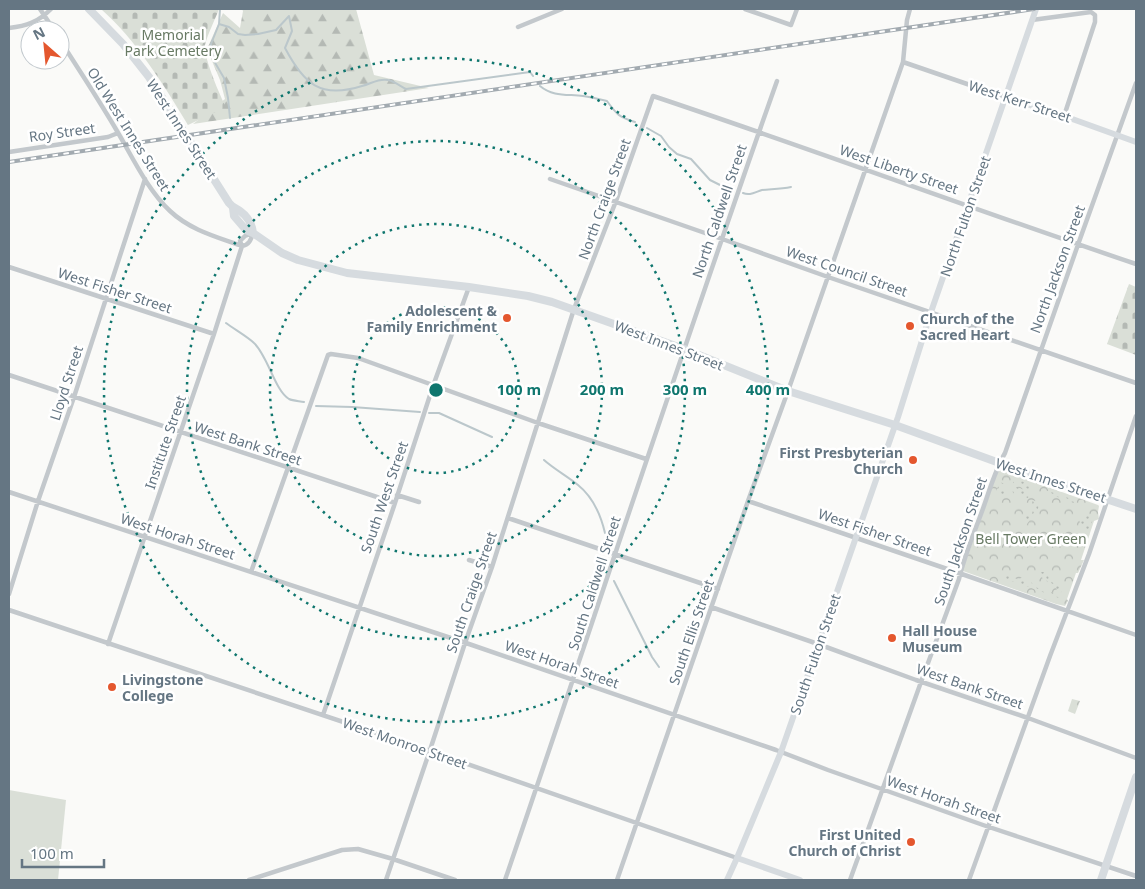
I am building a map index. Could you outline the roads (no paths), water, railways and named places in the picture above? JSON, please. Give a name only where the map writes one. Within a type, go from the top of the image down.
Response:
[{"type":"main road","name":"West Innes Street","points":[[89,9],[123,44],[149,76],[233,208],[240,211],[250,222],[253,233],[282,253],[298,260],[347,273],[469,287],[528,296],[552,302],[684,349],[788,391],[895,425],[1136,509]]},
{"type":"main road","points":[[1101,880],[1136,777]]},
{"type":"street","points":[[40,9],[47,20]]},
{"type":"street","points":[[9,28],[34,23],[51,9]]},
{"type":"street","points":[[518,27],[562,9]]},
{"type":"street","points":[[745,9],[791,25],[797,9]]},
{"type":"street","name":"South Ellis Street","points":[[617,880],[903,62],[907,20],[910,9]]},
{"type":"street","name":"North Fulton Street","points":[[895,425],[1036,9]]},
{"type":"street","points":[[1032,20],[1091,12],[1095,15],[1095,22],[1064,116]]},
{"type":"street","name":"Old West Innes Street","points":[[70,56],[145,179],[170,211],[187,224],[203,232],[242,246]]},
{"type":"street","name":"West Kerr Street","points":[[903,62],[1136,142]]},
{"type":"street","name":"North Caldwell Street","points":[[684,349],[777,80]]},
{"type":"street","name":"North Jackson Street","points":[[1000,463],[1136,82]]},
{"type":"street","name":"West Liberty Street","points":[[653,96],[759,131],[865,170],[1136,264]]},
{"type":"street","name":"North Craige Street","points":[[574,309],[616,201],[653,96]]},
{"type":"street","name":"Roy Street","points":[[9,152],[108,137],[118,133]]},
{"type":"street","name":"Lloyd Street","points":[[9,594],[145,179]]},
{"type":"street","name":"West Council Street","points":[[550,179],[1136,383]]},
{"type":"street","name":"Institute Street","points":[[108,644],[214,334],[242,246],[240,241],[245,236],[253,233]]},
{"type":"street","name":"West Fisher Street","points":[[9,267],[214,334]]},
{"type":"street","name":"South West Street","points":[[322,715],[433,386],[469,287]]},
{"type":"street","name":"South Craige Street","points":[[386,880],[492,567],[574,309]]},
{"type":"street","name":"South Caldwell Street","points":[[505,880],[684,349]]},
{"type":"street","points":[[251,572],[328,355],[331,354],[358,358],[538,423],[646,459]]},
{"type":"street","name":"West Bank Street","points":[[9,375],[395,503]]},
{"type":"street","points":[[969,880],[1050,656],[1090,554],[1136,416]]},
{"type":"street","name":"South Fulton Street","points":[[727,880],[781,752],[895,425]]},
{"type":"street","name":"South Jackson Street","points":[[850,880],[1000,463]]},
{"type":"street","name":"West Horah Street","points":[[9,492],[574,680],[781,752],[882,790],[1136,876]]},
{"type":"street","points":[[397,495],[419,502]]},
{"type":"street","name":"West Fisher Street","points":[[748,501],[1136,635]]},
{"type":"street","points":[[508,518],[718,589]]},
{"type":"street","points":[[469,560],[492,567]]},
{"type":"street","name":"West Bank Street","points":[[711,607],[920,682],[1028,718],[1136,758]]},
{"type":"street","name":"West Monroe Street","points":[[9,610],[430,751],[800,880]]},
{"type":"street","points":[[249,880],[342,850],[358,849],[456,880]]},
{"type":"waterway","points":[[220,9],[219,24],[211,48],[214,61],[224,78],[230,118]]},
{"type":"waterway","points":[[219,24],[229,27],[238,34],[258,34],[276,30],[289,16],[292,31],[285,48],[292,61],[299,71],[315,85],[335,91],[347,90],[381,80],[395,82],[406,89],[530,72],[533,76]]},
{"type":"waterway","points":[[540,86],[550,92],[586,96],[607,101],[619,115],[635,122]]},
{"type":"waterway","points":[[647,128],[661,136],[677,154],[691,159],[710,180],[730,190]]},
{"type":"waterway","points":[[743,193],[750,194],[762,190],[791,187]]},
{"type":"waterway","points":[[226,323],[259,349],[284,395],[291,400],[304,402]]},
{"type":"waterway","points":[[316,406],[420,412]]},
{"type":"waterway","points":[[429,413],[439,413],[492,437]]},
{"type":"waterway","points":[[544,460],[578,485],[588,495],[599,514],[605,533]]},
{"type":"waterway","points":[[614,581],[652,657],[659,667]]},
{"type":"railway","points":[[9,162],[1034,9]]},
{"type":"place","name":"Adolescent & Family Enrichment","points":[[507,318]]},
{"type":"place","name":"Church of the Sacred Heart","points":[[910,326]]},
{"type":"place","name":"First Presbyterian Church","points":[[913,460]]},
{"type":"place","name":"Hall House Museum","points":[[892,638]]},
{"type":"place","name":"Livingstone College","points":[[112,687]]},
{"type":"place","name":"First United Church of Christ","points":[[911,842]]},
{"type":"park label","name":"Memorial Park Cemetery","points":[[173,42]]},
{"type":"park label","name":"Bell Tower Green","points":[[1031,538]]}]
